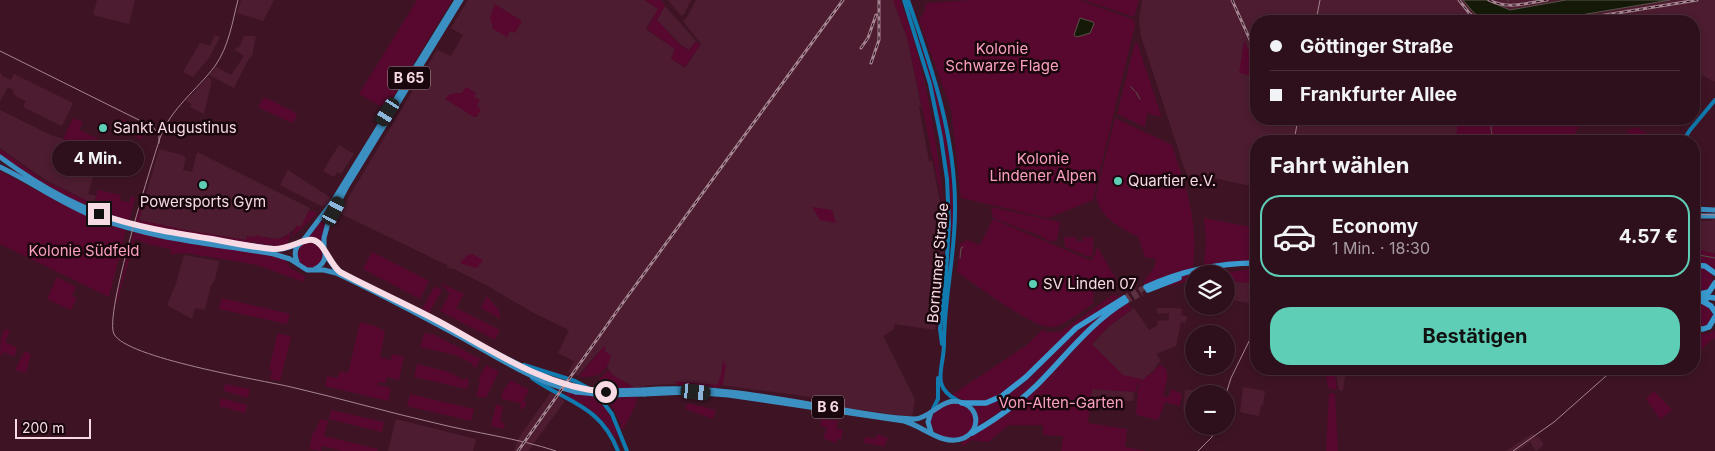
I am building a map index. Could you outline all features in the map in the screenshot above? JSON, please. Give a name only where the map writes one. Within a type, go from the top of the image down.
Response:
[{"type":"highway","points":[[1228,265],[1250,263]]},
{"type":"highway","points":[[1700,266],[1705,266],[1715,275]]},
{"type":"highway","points":[[1235,268],[1250,267]]},
{"type":"highway","points":[[1147,288],[1185,276]]},
{"type":"highway","points":[[1700,295],[1709,292],[1715,283]]},
{"type":"highway","points":[[1700,297],[1715,298]]},
{"type":"highway","points":[[1700,298],[1715,302]]},
{"type":"highway","name":"B 6","points":[[962,402],[986,403],[1002,396],[1026,377],[1076,328],[1125,299],[1092,327],[1030,392],[972,433]]},
{"type":"highway","points":[[1700,299],[1711,306],[1715,312]]},
{"type":"highway","points":[[1700,329],[1709,327],[1715,317]]},
{"type":"highway","points":[[1700,332],[1711,330],[1715,326]]},
{"type":"main road","name":"B 65","points":[[301,243],[338,193],[457,0]]},
{"type":"main road","name":"B 65","points":[[325,251],[324,235],[346,188],[461,0]]},
{"type":"main road","name":"Bornumer Straße","points":[[904,0],[913,20]]},
{"type":"main road","name":"Bornumer Straße","points":[[908,0],[940,100],[950,143],[955,199],[940,382],[945,392],[962,402]]},
{"type":"main road","name":"Bornumer Straße","points":[[915,26],[941,138],[949,199],[951,242],[940,329],[942,344],[938,378],[938,399],[936,406],[931,411]]},
{"type":"main road","points":[[1700,118],[1714,103]]},
{"type":"main road","points":[[0,157],[33,180],[64,198],[99,214],[127,223],[162,231],[267,248],[282,249],[313,240],[318,242],[325,251],[324,262],[315,270]]},
{"type":"main road","name":"B 6","points":[[0,167],[62,202],[112,223],[169,237],[281,255],[304,269],[332,271],[549,384],[576,390],[606,392],[696,392],[788,404],[904,421],[943,438],[954,440],[972,433]]},
{"type":"main road","points":[[1700,210],[1715,210]]},
{"type":"main road","points":[[1700,216],[1715,216]]},
{"type":"main road","points":[[297,264],[295,252],[301,243]]},
{"type":"main road","name":"B 6","points":[[325,251],[340,272],[543,377],[576,390]]},
{"type":"main road","points":[[515,362],[575,381],[596,393],[612,414],[628,451]]},
{"type":"main road","points":[[524,372],[594,414],[607,428],[618,451]]},
{"type":"main road","name":"B 6","points":[[644,392],[678,388],[709,390],[915,419],[923,417],[948,402],[962,402]]},
{"type":"main road","points":[[962,402],[975,413],[977,421],[972,433]]},
{"type":"main road","points":[[931,411],[928,422],[933,434]]},
{"type":"shaded area","points":[[97,0],[135,0],[129,24],[93,15]]},
{"type":"shaded area","points":[[241,0],[274,0],[263,21],[237,13]]},
{"type":"shaded area","points":[[468,0],[644,0],[658,9],[646,29],[675,49],[671,59],[685,68],[701,44],[683,21],[696,0],[893,0],[907,37],[921,106],[919,107],[929,161],[932,161],[942,212],[945,213],[946,217],[944,260],[935,330],[894,324],[894,329],[883,336],[915,400],[912,417],[811,403],[811,397],[721,385],[716,388],[673,384],[634,388],[612,375],[598,352],[578,376],[568,372],[574,361],[558,353],[569,330],[532,312],[486,285],[447,267],[447,265],[339,213],[437,50],[451,56],[463,35],[451,28]]},
{"type":"shaded area","points":[[668,0],[691,0],[681,16]]},
{"type":"shaded area","points":[[1142,0],[1566,0],[1510,10],[1511,15],[1250,15],[1250,125],[1457,125],[1457,135],[1250,135],[1250,186],[1194,174],[1187,176],[1141,36],[1139,20]]},
{"type":"shaded area","points":[[1463,0],[1486,0],[1510,10],[1566,0],[1670,0],[1581,15],[1478,15]]},
{"type":"shaded area","points":[[1670,0],[1715,0],[1715,82],[1700,74],[1700,15],[1581,15]]},
{"type":"shaded area","points":[[665,6],[696,41],[689,50],[681,45],[657,20]]},
{"type":"shaded area","points":[[1080,18],[1094,24],[1090,33],[1077,37],[1074,35]]},
{"type":"shaded area","points":[[215,35],[220,37],[209,58],[193,77],[183,72],[200,43],[210,46]]},
{"type":"shaded area","points":[[244,36],[256,36],[252,56],[249,58],[234,88],[209,75],[216,67],[231,75],[244,56],[235,50],[240,45]]},
{"type":"shaded area","points":[[0,73],[11,80],[14,74],[73,103],[62,126],[23,107],[26,101],[17,97],[13,93],[14,90],[8,87],[0,101]]},
{"type":"shaded area","points":[[208,77],[211,79],[211,84],[204,114],[190,107],[192,104],[186,101]]},
{"type":"shaded area","points":[[0,110],[53,136],[73,143],[67,156],[92,168],[90,177],[93,177],[88,194],[96,196],[94,204],[44,179],[0,148]]},
{"type":"shaded area","points":[[339,145],[354,154],[341,174],[337,172],[334,177],[323,171]]},
{"type":"shaded area","points":[[159,149],[182,155],[186,158],[183,170],[192,172],[197,152],[310,208],[301,228],[297,226],[290,233],[278,239],[263,237],[246,240],[195,232],[139,220]]},
{"type":"shaded area","points":[[288,170],[331,198],[327,204],[321,206],[280,185]]},
{"type":"shaded area","points":[[1715,219],[1715,254],[1700,250],[1700,221]]},
{"type":"shaded area","points":[[184,255],[219,261],[205,310],[195,308],[192,319],[167,305],[176,284]]},
{"type":"shaded area","points":[[1235,281],[1250,283],[1250,303],[1235,301]]},
{"type":"shaded area","points":[[1134,308],[1149,330],[1158,325],[1157,321],[1169,320],[1169,313],[1158,314],[1156,308],[1182,309],[1181,315],[1187,318],[1185,323],[1181,322],[1176,346],[1156,354],[1161,360],[1153,371],[1141,381],[1123,377],[1091,346],[1109,326]]},
{"type":"shaded area","points":[[1336,375],[1345,375],[1343,391],[1339,390]]},
{"type":"shaded area","points":[[1243,387],[1265,391],[1259,416],[1240,412]]},
{"type":"shaded area","points":[[1092,389],[1134,391],[1133,401],[1113,400],[1113,411],[1089,408]]},
{"type":"shaded area","points":[[1185,390],[1185,410],[1183,410]]},
{"type":"shaded area","points":[[551,392],[565,401],[528,451],[514,451],[518,439]]},
{"type":"shaded area","points":[[396,419],[476,439],[473,451],[388,451]]},
{"type":"shaded area","points":[[1533,433],[1536,438],[1538,436],[1544,445],[1536,451],[1530,442],[1518,451],[1506,451]]},
{"type":"green space","points":[[417,0],[452,0],[386,109],[359,94]]},
{"type":"green space","points":[[645,0],[661,0],[665,6],[657,20],[680,45],[689,50],[696,41],[700,45],[685,67],[671,59],[675,49],[647,29],[658,9]]},
{"type":"green space","points":[[893,0],[900,0],[924,77],[934,130],[944,210],[907,37]]},
{"type":"green space","points":[[973,0],[1079,0],[1134,20],[1135,25],[1093,200],[1048,218],[961,198],[951,109],[919,20],[925,10],[926,3]]},
{"type":"green space","points":[[1084,0],[1139,0],[1134,17]]},
{"type":"green space","points":[[495,4],[522,21],[515,33],[510,31],[507,37],[493,29],[490,17]]},
{"type":"green space","points":[[916,27],[935,89],[949,151],[954,211],[952,240],[945,150],[933,89]]},
{"type":"green space","points":[[1244,41],[1250,52],[1250,76],[1239,73]]},
{"type":"green space","points":[[1137,42],[1161,115],[1161,117],[1147,113],[1145,127],[1117,114],[1135,43]]},
{"type":"green space","points":[[467,87],[476,93],[474,97],[480,100],[477,106],[481,109],[477,117],[445,99],[450,94],[462,93]]},
{"type":"green space","points":[[264,97],[296,113],[297,116],[293,122],[258,107]]},
{"type":"green space","points":[[73,118],[83,122],[79,130],[99,139],[92,168],[67,156],[73,143],[63,139]]},
{"type":"green space","points":[[1115,118],[1172,145],[1186,189],[1193,223],[1193,265],[1185,265],[1185,282],[1148,292],[1144,283],[1154,268],[1156,259],[1145,257],[1138,236],[1116,225],[1105,215],[1096,195]]},
{"type":"green space","points":[[122,119],[144,133],[141,139],[118,127]]},
{"type":"green space","points":[[1457,125],[1580,125],[1574,135],[1457,135]]},
{"type":"green space","points":[[1636,127],[1649,135],[1632,135],[1626,131]]},
{"type":"green space","points":[[0,149],[43,180],[94,204],[98,190],[121,195],[120,200],[129,203],[131,196],[135,197],[129,222],[79,203],[27,174],[0,154]]},
{"type":"green space","name":"Kolonie Südfeld","points":[[0,171],[72,209],[126,230],[109,297],[0,244]]},
{"type":"green space","points":[[148,185],[139,220],[246,240],[247,236],[256,237],[257,235],[271,239],[281,238],[292,229],[287,246],[275,248],[135,223]]},
{"type":"green space","points":[[812,207],[832,210],[836,223],[820,220]]},
{"type":"green space","points":[[991,207],[1060,222],[1057,241],[1048,241],[1041,236],[993,218]]},
{"type":"green space","points":[[309,210],[311,212],[310,215],[312,210],[316,212],[316,215],[291,238],[297,225],[301,227]]},
{"type":"green space","points":[[326,215],[328,218],[322,242],[314,238],[308,238]]},
{"type":"green space","points":[[1204,218],[1250,227],[1248,250],[1250,250],[1250,261],[1204,265],[1206,241]]},
{"type":"green space","name":"SV Linden 07","points":[[993,219],[1092,261],[1098,248],[1116,279],[1093,293],[1094,297],[1092,299],[1094,303],[1064,323],[1054,327],[1046,327],[1034,322],[1006,306],[957,272],[960,244],[967,240],[980,245]]},
{"type":"green space","points":[[134,232],[267,254],[285,259],[290,268],[305,276],[304,282],[257,265],[186,253],[170,254],[171,249],[135,239],[117,302]]},
{"type":"green space","points":[[1064,237],[1076,237],[1076,241],[1083,242],[1083,237],[1093,237],[1093,255],[1089,257],[1065,247]]},
{"type":"green space","points":[[310,242],[319,246],[323,255],[319,264],[310,268],[301,264],[297,255],[301,246]]},
{"type":"green space","points":[[1700,250],[1715,254],[1715,270],[1709,265],[1700,263]]},
{"type":"green space","points":[[372,252],[429,281],[420,299],[363,269]]},
{"type":"green space","points":[[472,254],[483,260],[477,268],[460,263],[467,255]]},
{"type":"green space","points":[[1700,268],[1706,268],[1712,274],[1713,283],[1709,289],[1700,291]]},
{"type":"green space","points":[[1250,270],[1250,283],[1235,281],[1235,271]]},
{"type":"green space","points":[[57,277],[76,287],[72,296],[77,298],[71,310],[47,299]]},
{"type":"green space","points":[[443,284],[464,294],[456,308],[500,330],[495,340],[440,311],[450,293],[446,290],[447,288],[442,286]]},
{"type":"green space","points":[[435,286],[442,290],[429,313],[422,309]]},
{"type":"green space","points":[[1114,294],[1117,297],[1122,296],[1070,332],[1027,374],[997,398],[983,402],[969,401],[953,396],[953,394],[1027,345],[1042,330],[1060,332]]},
{"type":"green space","points":[[487,296],[498,309],[501,319],[481,308]]},
{"type":"green space","points":[[222,298],[290,314],[287,324],[219,309]]},
{"type":"green space","points":[[1123,300],[1018,399],[976,428],[974,406],[989,404],[1017,389],[1075,332]]},
{"type":"green space","name":"Von-Alten-Garten","points":[[1127,302],[1132,309],[1109,326],[1092,344],[1123,375],[1141,379],[1141,381],[1160,364],[1167,370],[1167,380],[1163,396],[1169,397],[1171,389],[1182,394],[1180,406],[1165,402],[1158,420],[1137,415],[1136,413],[1138,393],[1136,393],[1140,382],[1135,392],[1092,389],[1088,423],[1127,429],[1125,447],[1147,451],[1061,451],[1063,436],[1043,435],[1043,425],[1009,425],[988,442],[971,440],[964,446],[961,443],[1039,385],[1096,325]]},
{"type":"green space","points":[[1700,302],[1710,307],[1713,316],[1707,326],[1700,327]]},
{"type":"green space","points":[[360,322],[385,331],[380,357],[391,360],[392,354],[404,357],[399,380],[387,377],[385,383],[378,382],[378,385],[391,388],[388,401],[325,386],[327,376],[338,378],[340,371],[348,373]]},
{"type":"green space","points":[[5,329],[10,331],[5,342],[17,348],[14,357],[5,352],[0,356],[1,339]]},
{"type":"green space","points":[[1715,330],[1715,339],[1712,339],[1700,351],[1700,333],[1710,333]]},
{"type":"green space","points":[[425,332],[433,334],[480,359],[476,368],[472,366],[473,364],[455,355],[420,347]]},
{"type":"green space","points":[[279,333],[291,337],[280,381],[270,379],[272,371],[269,369]]},
{"type":"green space","points":[[604,346],[606,348],[604,351],[611,355],[604,370],[592,377],[580,377],[580,375]]},
{"type":"green space","points":[[25,351],[31,355],[26,373],[15,370]]},
{"type":"green space","points":[[723,361],[726,364],[723,384],[719,387],[678,385],[675,381],[717,385]]},
{"type":"green space","points":[[417,364],[449,372],[464,380],[466,378],[469,380],[467,389],[414,377]]},
{"type":"green space","points":[[486,365],[499,371],[486,398],[476,396],[480,381],[478,380]]},
{"type":"green space","points":[[608,370],[614,376],[634,388],[599,388],[599,379]]},
{"type":"green space","points":[[1326,375],[1335,375],[1337,390],[1328,388]]},
{"type":"green space","points":[[511,380],[529,390],[523,401],[527,403],[524,408],[520,409],[521,403],[501,399],[503,391]]},
{"type":"green space","points":[[225,384],[250,389],[248,398],[224,391]]},
{"type":"green space","points":[[1654,391],[1672,410],[1660,419],[1646,399]]},
{"type":"green space","points":[[567,392],[597,397],[611,418],[618,434],[616,439],[600,418],[582,404],[565,395]]},
{"type":"green space","points":[[1329,393],[1335,394],[1338,451],[1326,451]]},
{"type":"green space","points":[[410,394],[474,409],[471,421],[407,406]]},
{"type":"green space","points":[[637,397],[636,404],[623,430],[614,409],[605,398]]},
{"type":"green space","points":[[221,398],[247,405],[245,413],[219,406]]},
{"type":"green space","points":[[687,403],[716,410],[713,419],[685,409]]},
{"type":"green space","points":[[954,403],[965,406],[973,412],[974,425],[966,434],[957,438],[948,438],[934,430],[931,423],[932,416],[940,409]]},
{"type":"green space","points":[[496,404],[503,407],[500,422],[505,423],[504,429],[491,426]]},
{"type":"green space","points":[[331,410],[384,422],[382,432],[329,419]]},
{"type":"green space","points":[[320,419],[328,421],[324,436],[378,449],[377,451],[343,451],[322,446],[321,451],[309,449],[313,432],[315,432]]},
{"type":"green space","points":[[822,419],[838,421],[836,429],[843,430],[841,439],[837,439],[836,443],[823,438],[827,428],[820,425]]},
{"type":"green space","points":[[877,434],[888,438],[884,447],[864,443],[865,437],[876,439]]},
{"type":"waterway","points":[[1131,87],[1135,91]]},
{"type":"waterway","points":[[1136,92],[1140,99]]},
{"type":"waterway","points":[[1491,125],[1492,135]]},
{"type":"waterway","points":[[960,258],[961,248],[963,247]]},
{"type":"waterway","points":[[1700,255],[1715,258]]},
{"type":"tunnel","points":[[1124,298],[1146,287]]},
{"type":"tunnel","points":[[1126,301],[1142,293]]},
{"type":"tram line","points":[[238,0],[220,58],[208,75],[170,118],[160,138],[122,271],[113,321],[114,334],[124,343],[142,351],[196,367],[291,387],[450,427],[556,451]]},
{"type":"tram line","points":[[1317,15],[1320,0]]},
{"type":"tram line","points":[[0,51],[153,127],[159,135],[159,143]]},
{"type":"tram line","points":[[1295,135],[1297,125]]},
{"type":"tram line","points":[[1700,214],[1715,215]]},
{"type":"tram line","points":[[1229,385],[1250,339]]},
{"type":"tram line","points":[[1513,451],[1554,422],[1607,375]]},
{"type":"tram line","points":[[1198,451],[1213,435]]},
{"type":"railway","points":[[518,451],[622,304],[843,0]]},
{"type":"railway","points":[[871,63],[879,40],[879,0]]},
{"type":"railway","points":[[1232,0],[1250,40]]},
{"type":"railway","points":[[1459,0],[1471,15]]},
{"type":"railway","points":[[1489,0],[1503,5],[1547,0]]},
{"type":"railway","points":[[1605,15],[1697,0]]},
{"type":"railway","points":[[861,48],[868,38],[876,15]]},
{"type":"place","name":"Sankt Augustinus","points":[[103,128]]},
{"type":"place","name":"Quartier e.V.","points":[[1118,181]]},
{"type":"place","name":"Powersports Gym","points":[[203,185]]},
{"type":"place","name":"SV Linden 07","points":[[1033,284]]},
{"type":"route","points":[[99,214],[162,231],[267,248],[286,248],[307,240],[313,240],[321,244],[329,260],[340,272],[436,320],[525,369],[565,385],[606,392]]},
{"type":"park label","name":"Kolonie Schwarze Flage","points":[[1002,58]]},
{"type":"park label","name":"Kolonie Lindener Alpen","points":[[1043,168]]}]
